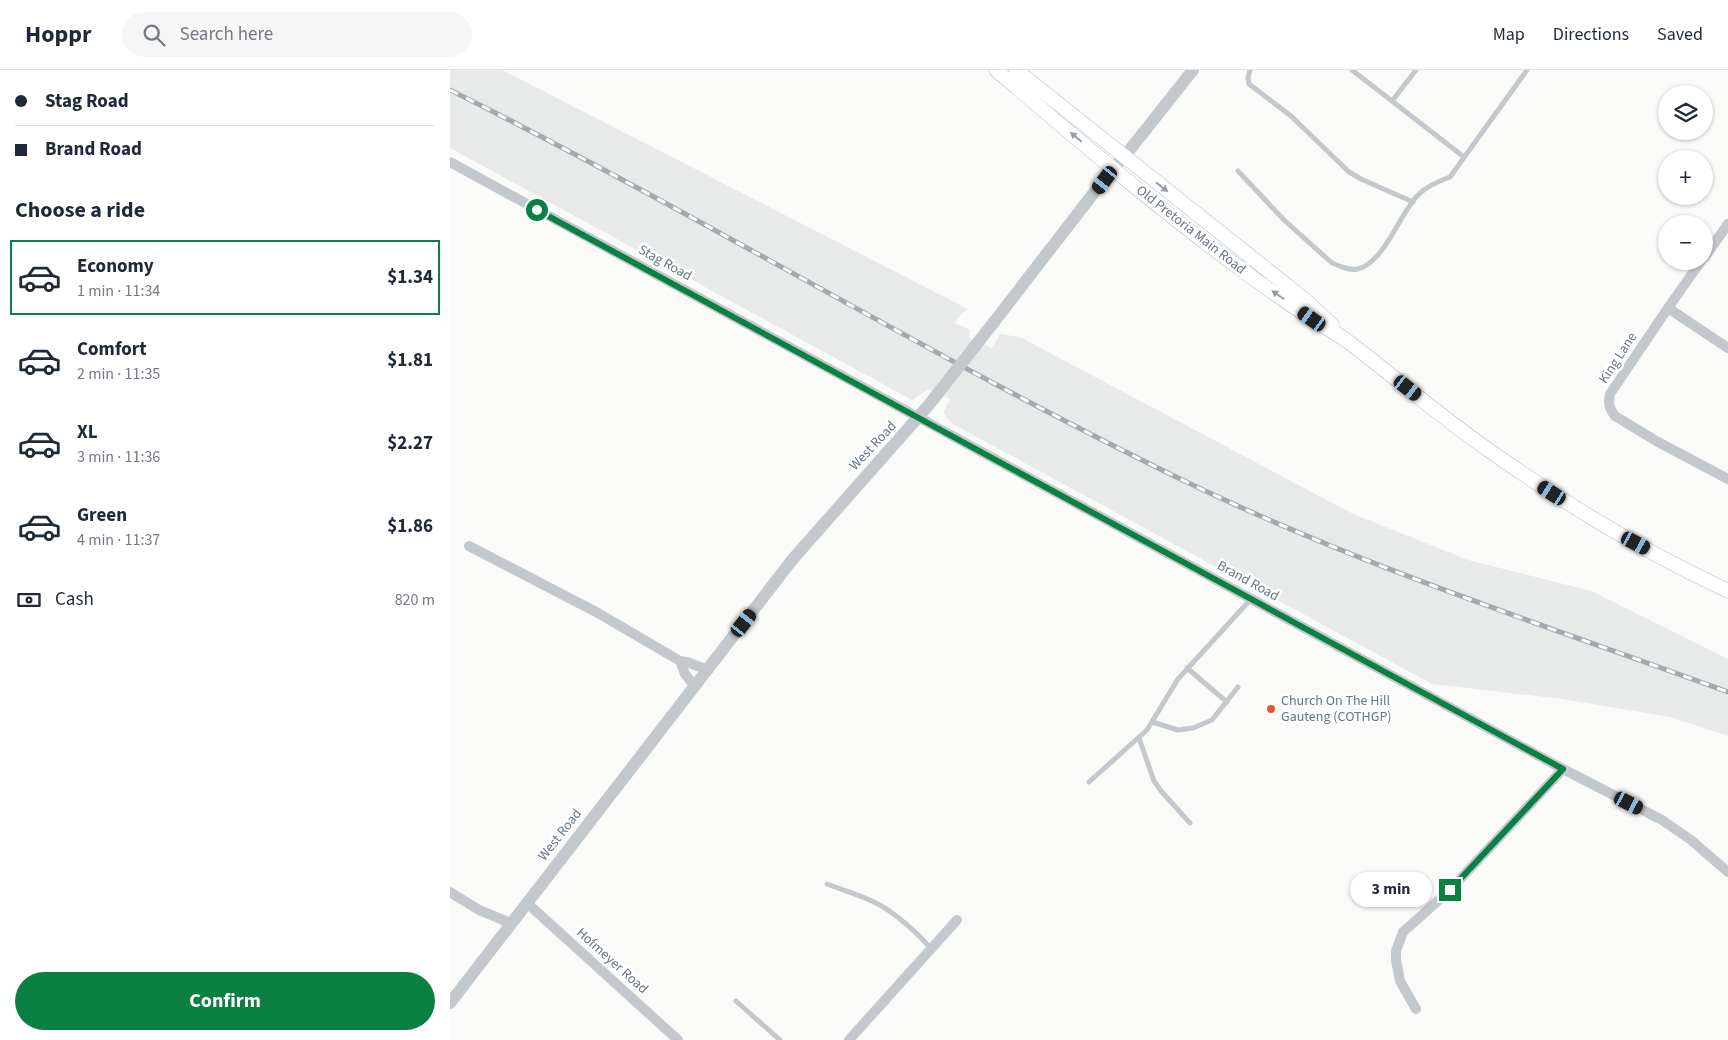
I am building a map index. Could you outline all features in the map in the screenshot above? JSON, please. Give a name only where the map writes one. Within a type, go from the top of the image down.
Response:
[{"type":"main road","name":"Old Pretoria Main Road","points":[[996,70],[1113,168],[1241,269],[1312,319],[1348,341],[1488,450],[1612,530],[1696,576],[1728,591]]},
{"type":"main road","name":"Old Pretoria Main Road","points":[[1016,70],[1317,310],[1348,341]]},
{"type":"street","name":"West Road","points":[[450,1003],[792,560],[858,483],[919,418],[1113,168],[1124,157],[1193,70]]},
{"type":"street","name":"Stag Road","points":[[450,162],[919,418]]},
{"type":"street","points":[[1713,245],[1728,224]]},
{"type":"street","name":"King Lane","points":[[1695,270],[1610,394],[1608,402],[1615,416],[1658,442],[1728,478]]},
{"type":"street","points":[[1668,308],[1728,348]]},
{"type":"street","name":"Brand Road","points":[[919,418],[1563,769],[1662,820],[1691,840],[1728,872]]},
{"type":"street","points":[[469,546],[598,613],[680,661],[708,670]]},
{"type":"street","points":[[680,661],[685,674],[694,687]]},
{"type":"street","points":[[1416,1009],[1400,981],[1396,960],[1396,951],[1403,932],[1450,890],[1563,769]]},
{"type":"street","points":[[450,892],[479,910],[511,923]]},
{"type":"street","name":"Hofmeyer Road","points":[[527,902],[678,1040]]},
{"type":"street","points":[[849,1040],[956,920]]},
{"type":"lane","points":[[1250,70],[1249,84],[1290,116],[1349,172],[1413,202]]},
{"type":"lane","points":[[1352,70],[1464,157]]},
{"type":"lane","points":[[1392,101],[1416,70]]},
{"type":"lane","points":[[1238,170],[1291,226],[1332,263],[1347,268],[1359,269],[1373,259],[1381,250],[1418,194],[1450,177],[1527,70]]},
{"type":"lane","points":[[1090,782],[1140,738],[1187,668],[1252,599]]},
{"type":"lane","points":[[1187,668],[1227,702]]},
{"type":"lane","points":[[1152,722],[1178,730],[1193,728],[1212,720],[1238,687]]},
{"type":"lane","points":[[1140,738],[1154,781],[1190,823]]},
{"type":"lane","points":[[827,884],[875,902],[909,927],[931,948]]},
{"type":"lane","points":[[736,1001],[780,1040]]},
{"type":"shaded area","points":[[450,70],[502,70],[968,309],[962,313],[955,323],[970,330],[969,338],[992,348],[1000,334],[1020,337],[1353,514],[1468,560],[1591,591],[1728,659],[1728,736],[1670,717],[1563,699],[1432,684],[951,423],[943,413],[950,399],[929,389],[912,400],[450,148]]},
{"type":"railway","points":[[450,90],[638,188],[1009,391],[1197,487],[1262,517],[1394,571],[1728,692]]},
{"type":"place","name":"Church On The Hill Gauteng (COTHGP)","points":[[1271,709]]},
{"type":"route","points":[[537,210],[1563,769],[1450,890]]}]
